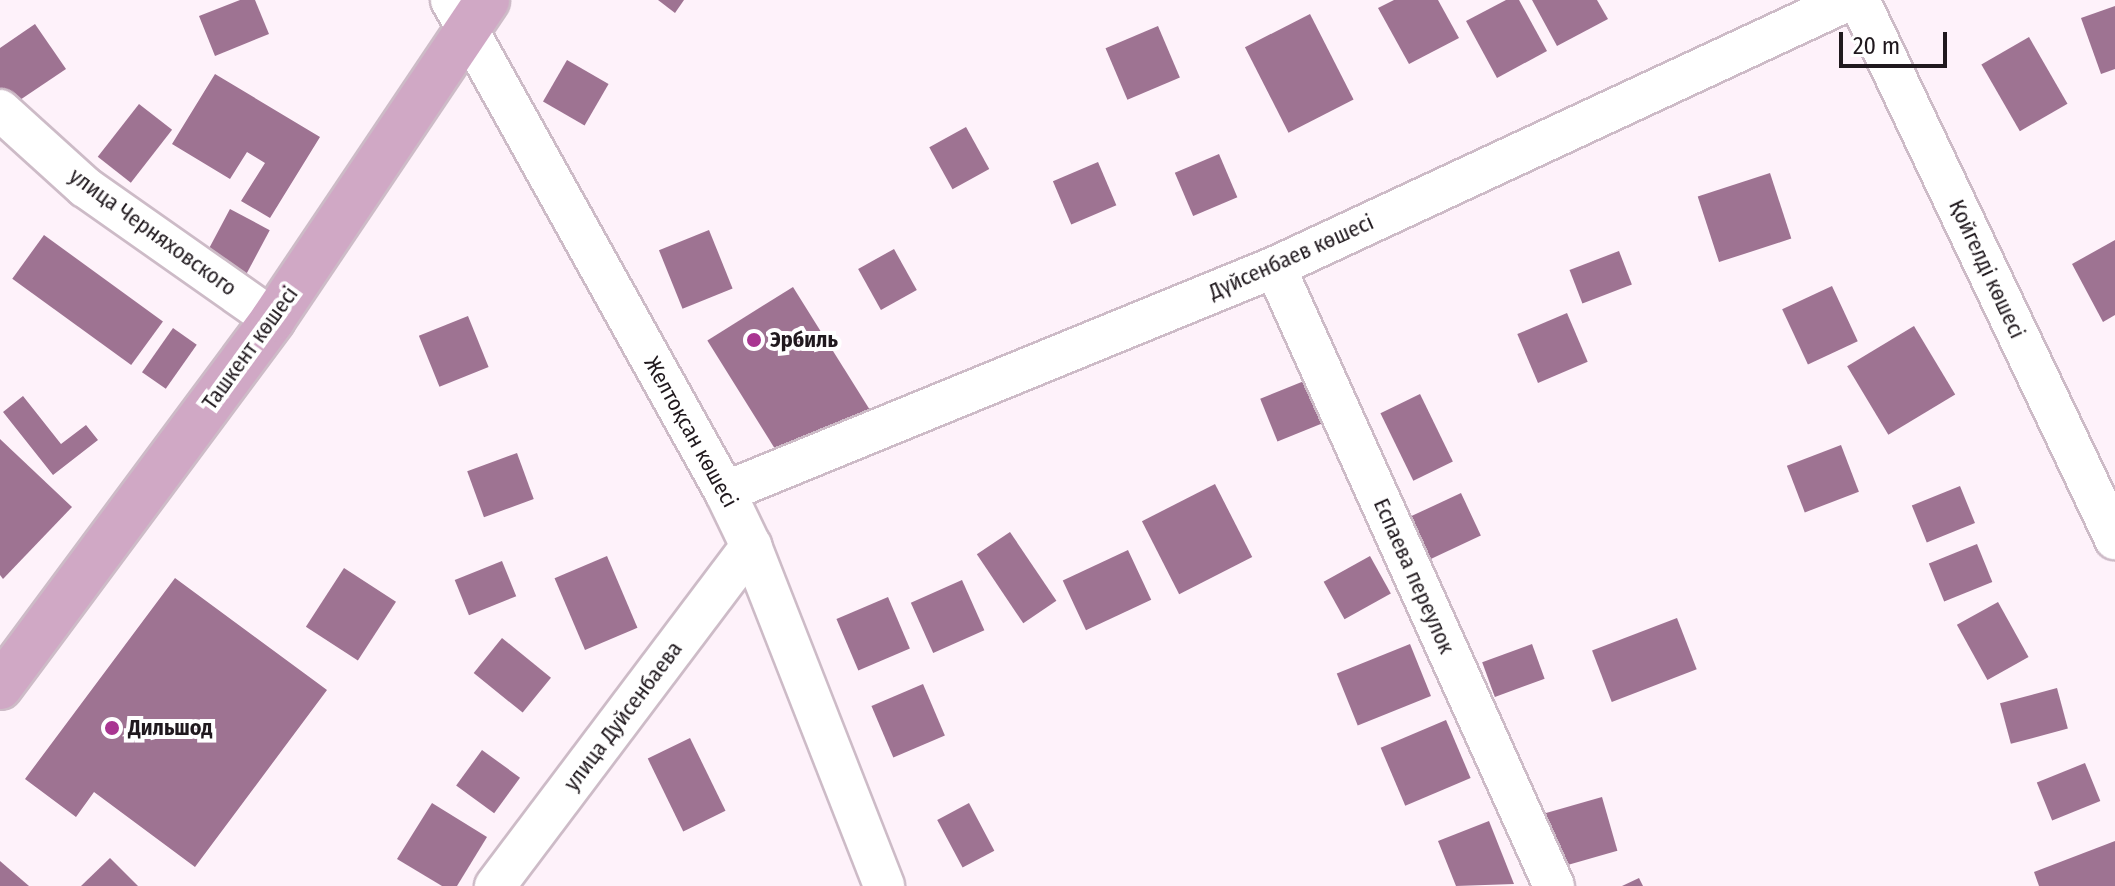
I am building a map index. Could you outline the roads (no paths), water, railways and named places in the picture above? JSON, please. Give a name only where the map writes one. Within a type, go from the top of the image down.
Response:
[{"type":"main road","name":"Ташкент көшесі","points":[[0,687],[273,319],[468,9]]},
{"type":"street","name":"Дүйсенбаев көшесі","points":[[725,492],[1275,267],[1849,0]]},
{"type":"street","name":"Қойгелді көшесі","points":[[1859,0],[2115,539]]},
{"type":"street","name":"Желтоқсан көшесі","points":[[468,9],[751,546],[884,886]]},
{"type":"street","name":"улица Черняховского","points":[[0,110],[85,187],[273,319]]},
{"type":"street","name":"Еспаева переулок","points":[[1275,267],[1554,886]]},
{"type":"street","name":"улица Дуйсенбаева","points":[[495,886],[751,546]]},
{"type":"place","name":"Эрбиль","points":[[754,340]]},
{"type":"place","name":"Дильшод","points":[[112,728]]}]
